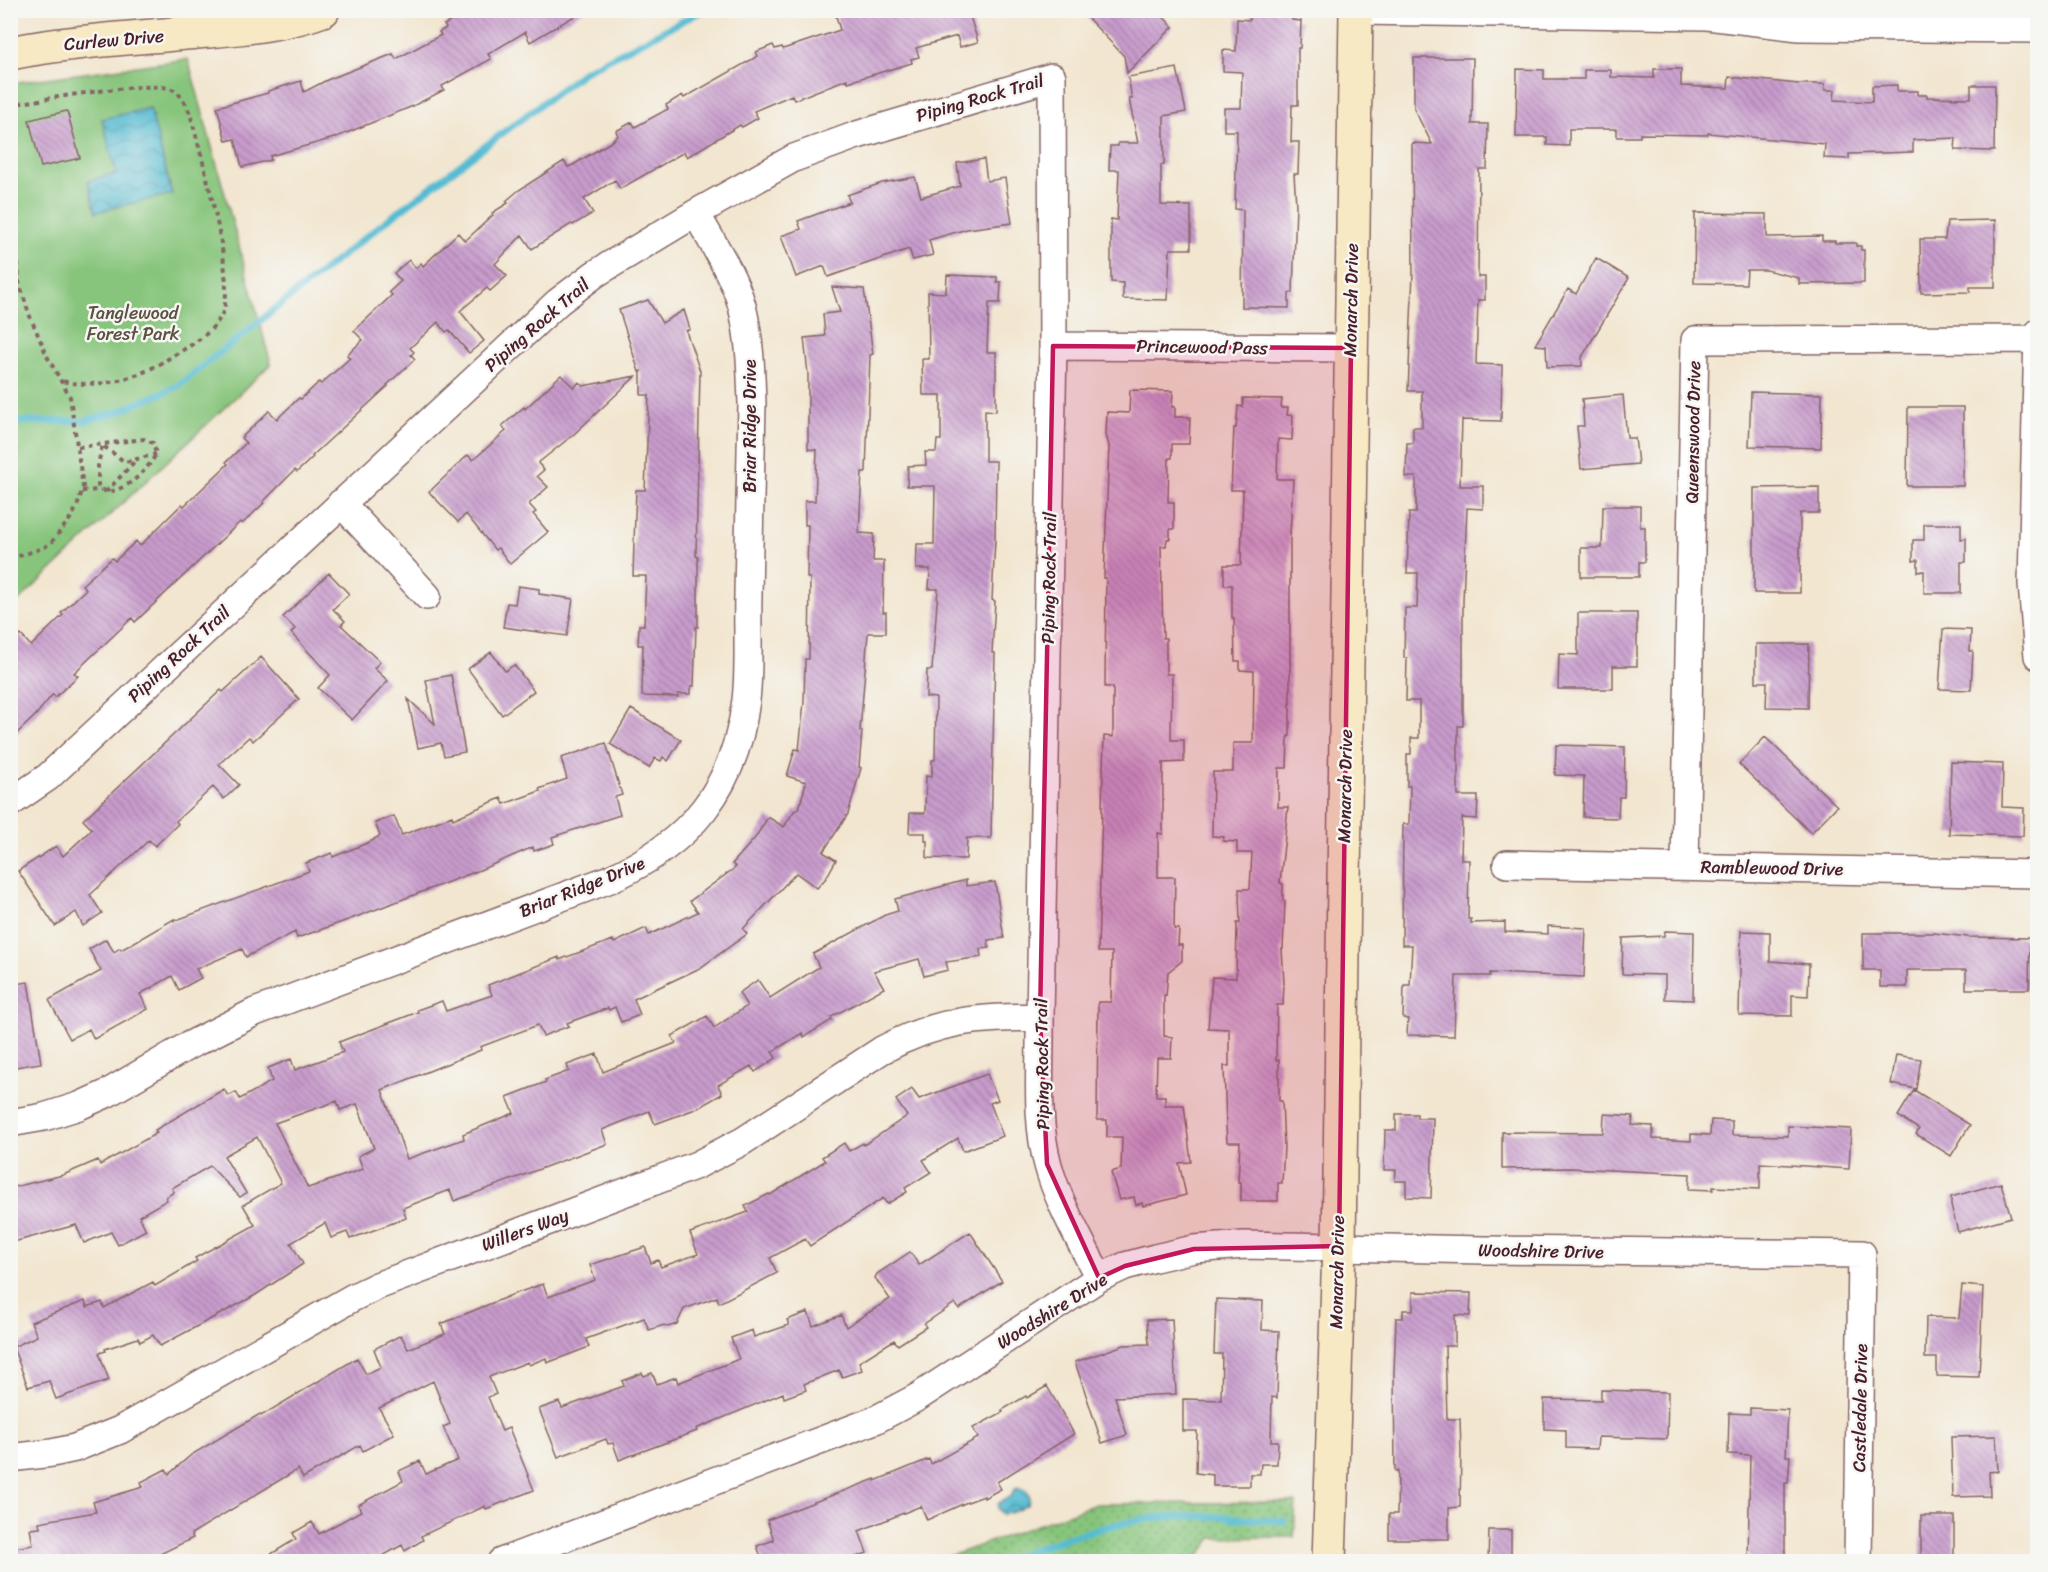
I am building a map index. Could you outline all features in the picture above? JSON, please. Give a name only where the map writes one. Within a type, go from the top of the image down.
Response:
[{"type":"street","name":"Curlew Drive","points":[[10,53],[248,19],[309,16],[323,10]]},
{"type":"street","points":[[1356,11],[1707,16],[1798,27],[2037,29]]},
{"type":"street","name":"Monarch Drive","points":[[1329,1562],[1339,1246],[1356,11]]},
{"type":"street","name":"Piping Rock Trail","points":[[10,803],[48,777],[558,302],[595,274],[696,213],[794,158],[825,145],[1052,77],[1053,346],[1040,1017],[1041,1107],[1047,1164],[1059,1197],[1099,1278]]},
{"type":"street","name":"Briar Ridge Drive","points":[[10,1123],[44,1117],[97,1098],[213,1033],[277,1003],[610,879],[658,855],[679,838],[698,817],[717,791],[732,760],[746,699],[752,404],[748,333],[741,304],[728,270],[696,213]]},
{"type":"street","points":[[2037,333],[2032,584],[2037,656]]},
{"type":"street","name":"Queenswood Drive","points":[[1685,866],[1695,340],[2037,339]]},
{"type":"street","name":"Princewood Pass","points":[[1053,346],[1351,348]]},
{"type":"street","points":[[341,503],[427,596]]},
{"type":"street","name":"Ramblewood Drive","points":[[1507,864],[2037,874]]},
{"type":"street","name":"Willers Way","points":[[10,1458],[52,1453],[96,1440],[143,1417],[376,1286],[697,1165],[743,1141],[882,1050],[915,1034],[950,1023],[974,1019],[1040,1017]]},
{"type":"street","name":"Woodshire Drive","points":[[501,1562],[894,1411],[918,1398],[1099,1278],[1125,1266],[1194,1250],[1244,1245],[1862,1254]]},
{"type":"street","name":"Castledale Drive","points":[[1858,1562],[1862,1254]]},
{"type":"path","points":[[10,102],[129,88],[162,87],[174,90],[185,102],[191,117],[223,257],[226,304],[219,320],[202,337],[154,367],[123,379],[92,384],[62,381]]},
{"type":"path","points":[[10,559],[51,543],[77,507],[83,478],[72,403],[48,358],[29,314],[19,282],[18,262]]},
{"type":"path","points":[[78,447],[144,439],[153,443],[156,454],[145,471],[122,487],[112,492],[82,491]]},
{"type":"path","points":[[102,445],[126,462],[156,454]]},
{"type":"path","points":[[102,445],[97,477],[98,486],[103,491]]},
{"type":"path","points":[[103,491],[136,460]]},
{"type":"highlighted area","points":[[1053,346],[1351,348],[1339,1246],[1194,1249],[1125,1266],[1099,1278],[1047,1164],[1040,1017]]},
{"type":"green space","name":"Tanglewood Forest Park","points":[[188,59],[271,364],[11,608],[11,83]]},
{"type":"green space","points":[[1296,1502],[1294,1537],[1212,1538],[1195,1561],[936,1561],[1096,1504]]},
{"type":"water","points":[[150,108],[172,194],[96,212],[88,181],[116,173],[102,119]]},
{"type":"water","points":[[1020,1488],[1029,1495],[1027,1505],[1002,1514],[998,1509],[998,1504],[1011,1496],[1015,1489]]},
{"type":"building","points":[[468,10],[585,10],[530,42],[525,32],[488,54],[491,59],[442,86],[444,90],[413,106],[334,138],[270,156],[271,160],[242,167],[235,139],[226,141],[217,107],[301,81],[304,92],[327,80],[393,54],[396,59],[441,35],[439,32],[446,28],[444,25]]},
{"type":"building","points":[[856,10],[968,10],[978,42],[960,47],[957,36],[916,48],[919,57],[911,59],[912,63],[848,82],[847,79],[794,100],[792,95],[754,111],[758,118],[742,127],[740,125],[687,157],[684,152],[620,189],[615,180],[584,199],[593,213],[532,249],[522,235],[495,264],[507,276],[490,291],[487,288],[460,311],[484,341],[469,353],[449,330],[446,332],[438,322],[410,348],[414,352],[411,355],[415,359],[388,386],[297,472],[295,470],[242,524],[240,522],[135,622],[132,618],[74,673],[78,676],[55,697],[53,694],[35,716],[10,740],[10,644],[21,635],[31,646],[86,589],[82,585],[112,558],[115,561],[136,541],[140,546],[182,504],[184,506],[228,464],[226,462],[246,443],[241,438],[269,411],[277,419],[299,398],[301,399],[319,382],[321,384],[350,358],[347,355],[363,340],[354,331],[392,295],[389,292],[401,281],[394,273],[409,260],[416,268],[421,263],[423,266],[458,233],[465,241],[493,215],[492,213],[508,203],[506,201],[519,190],[564,161],[568,167],[573,165],[614,140],[618,136],[616,131],[632,122],[635,127],[668,109],[666,105],[682,95],[684,98],[758,56],[756,52],[773,45],[775,49],[782,47],[783,49],[840,30],[836,16]]},
{"type":"building","points":[[1080,10],[1157,10],[1173,27],[1127,73],[1124,56]]},
{"type":"building","points":[[1250,10],[1292,10],[1292,20],[1301,21],[1300,48],[1298,48],[1298,105],[1292,105],[1291,142],[1299,142],[1298,174],[1294,174],[1296,205],[1293,293],[1289,293],[1289,308],[1242,307],[1243,210],[1235,209],[1237,131],[1224,131],[1224,108],[1241,108],[1242,72],[1223,71],[1223,50],[1236,51],[1237,19],[1250,20]]},
{"type":"building","points":[[1414,58],[1473,58],[1472,124],[1488,124],[1487,169],[1479,169],[1478,277],[1485,277],[1485,300],[1478,300],[1476,364],[1502,365],[1501,421],[1462,420],[1460,486],[1483,486],[1483,509],[1467,508],[1463,600],[1463,726],[1458,726],[1458,796],[1478,796],[1477,819],[1462,818],[1461,860],[1469,860],[1468,919],[1471,919],[1471,923],[1505,922],[1505,932],[1548,934],[1548,926],[1586,928],[1584,977],[1490,973],[1490,976],[1456,976],[1454,1036],[1407,1035],[1408,1019],[1403,1018],[1404,985],[1410,985],[1412,945],[1402,945],[1403,824],[1409,824],[1410,786],[1407,786],[1407,754],[1411,754],[1411,738],[1419,738],[1419,701],[1406,701],[1407,658],[1404,658],[1405,608],[1417,608],[1418,573],[1407,573],[1409,513],[1416,513],[1416,477],[1406,477],[1407,443],[1413,443],[1413,427],[1422,427],[1422,391],[1408,391],[1413,272],[1412,143],[1432,144],[1414,109]]},
{"type":"building","points":[[1177,68],[1186,112],[1164,116],[1161,205],[1191,206],[1191,249],[1170,249],[1168,300],[1123,299],[1123,283],[1111,282],[1111,219],[1117,220],[1119,170],[1109,170],[1110,146],[1118,146],[1118,143],[1138,143],[1129,99],[1132,99],[1128,77]]},
{"type":"building","points":[[1517,69],[1544,70],[1544,79],[1584,79],[1584,70],[1611,70],[1611,77],[1654,78],[1654,69],[1681,69],[1681,86],[1728,88],[1729,77],[1799,84],[1825,84],[1825,90],[1835,90],[1834,100],[1872,102],[1872,86],[1897,85],[1897,91],[1918,91],[1918,95],[1927,95],[1927,97],[1971,98],[1971,85],[1995,85],[1994,151],[1955,150],[1956,138],[1913,140],[1913,152],[1849,154],[1849,159],[1824,158],[1825,144],[1708,133],[1708,135],[1640,134],[1640,137],[1617,137],[1617,129],[1569,129],[1569,146],[1547,145],[1547,137],[1516,137]]},
{"type":"building","points":[[67,111],[80,158],[41,167],[29,120]]},
{"type":"building","points":[[984,159],[987,181],[1005,178],[1012,223],[967,229],[929,240],[933,255],[913,260],[909,249],[828,277],[824,266],[796,277],[781,236],[801,229],[798,221],[850,202],[847,195],[882,183],[915,177],[921,197],[960,186],[957,163]]},
{"type":"building","points":[[1695,213],[1767,214],[1767,237],[1822,236],[1822,241],[1856,243],[1856,246],[1861,246],[1861,250],[1864,250],[1864,283],[1799,284],[1799,278],[1766,270],[1747,270],[1746,284],[1694,283]]},
{"type":"building","points":[[1995,220],[1995,287],[1970,287],[1970,292],[1921,293],[1920,239],[1945,239],[1947,221]]},
{"type":"building","points":[[1596,258],[1629,278],[1582,357],[1582,366],[1547,367],[1546,346],[1535,345],[1568,289],[1576,294]]},
{"type":"building","points":[[947,275],[997,277],[997,282],[1001,282],[1000,303],[989,303],[987,352],[996,352],[996,411],[985,410],[985,461],[996,461],[992,600],[995,601],[992,653],[995,653],[991,838],[967,838],[966,859],[927,858],[925,833],[909,833],[910,813],[925,813],[926,776],[932,777],[932,760],[935,760],[936,698],[926,697],[927,670],[932,670],[938,589],[929,589],[930,569],[916,569],[917,544],[934,544],[935,486],[907,486],[908,466],[926,465],[925,452],[936,452],[937,440],[941,440],[941,395],[923,395],[922,359],[929,359],[928,292],[946,293]]},
{"type":"building","points":[[832,287],[864,289],[873,354],[870,355],[866,472],[862,472],[859,533],[874,534],[873,561],[884,561],[883,612],[886,612],[886,633],[868,633],[860,731],[862,731],[859,767],[861,768],[848,814],[823,852],[836,860],[826,878],[817,888],[796,873],[743,929],[747,934],[700,968],[634,999],[640,1015],[621,1022],[615,1007],[609,1010],[608,1008],[567,1023],[569,1026],[543,1036],[538,1025],[480,1047],[481,1050],[382,1090],[407,1159],[464,1139],[463,1134],[514,1113],[507,1097],[569,1071],[567,1065],[597,1054],[603,1072],[676,1043],[672,1036],[707,1016],[714,1028],[747,1006],[739,993],[758,980],[770,998],[819,967],[813,954],[885,915],[898,911],[895,899],[966,880],[966,886],[995,882],[1004,938],[988,940],[989,948],[980,949],[981,957],[946,962],[948,970],[924,976],[919,959],[874,971],[884,988],[831,1017],[832,1020],[804,1037],[802,1033],[772,1052],[776,1058],[755,1072],[751,1066],[718,1085],[722,1094],[698,1108],[655,1124],[649,1111],[602,1130],[607,1144],[454,1201],[450,1190],[403,1208],[406,1218],[350,1239],[347,1232],[331,1238],[325,1223],[291,1243],[303,1264],[254,1296],[160,1346],[153,1335],[140,1342],[138,1338],[99,1353],[109,1380],[56,1399],[49,1381],[28,1387],[13,1347],[37,1336],[31,1322],[85,1301],[87,1307],[102,1302],[104,1308],[153,1282],[155,1286],[197,1261],[195,1258],[255,1225],[243,1205],[281,1183],[257,1137],[224,1156],[246,1193],[240,1197],[210,1166],[172,1188],[174,1192],[166,1197],[167,1200],[139,1216],[146,1230],[118,1245],[111,1232],[84,1243],[76,1225],[10,1243],[10,1188],[63,1175],[98,1160],[100,1165],[157,1133],[155,1130],[224,1089],[228,1096],[236,1092],[240,1099],[272,1081],[268,1068],[291,1059],[295,1070],[343,1052],[339,1042],[418,1012],[417,1010],[442,1001],[446,1011],[492,995],[488,985],[559,957],[559,960],[613,940],[614,943],[646,928],[649,935],[698,912],[690,901],[736,867],[732,864],[755,838],[768,817],[784,827],[794,811],[799,809],[806,782],[787,776],[795,749],[799,750],[804,702],[805,659],[809,659],[810,578],[807,578],[808,525],[805,525],[805,501],[815,501],[817,450],[808,449],[808,374],[804,338],[825,336],[823,314],[840,312]],"holes":[[[337,1101],[340,1110],[357,1104],[374,1148],[358,1156],[363,1169],[308,1188],[275,1123]]]},
{"type":"building","points":[[648,300],[662,323],[684,310],[690,329],[686,331],[700,371],[696,556],[698,557],[698,627],[696,627],[694,686],[691,686],[691,694],[678,694],[678,697],[642,696],[643,645],[638,645],[639,625],[644,625],[646,576],[633,576],[636,490],[645,490],[649,395],[641,395],[641,371],[639,372],[619,310]]},
{"type":"building","points":[[561,375],[574,388],[579,382],[583,386],[636,376],[573,435],[538,463],[544,470],[537,476],[548,487],[529,504],[536,512],[533,514],[548,532],[510,564],[498,548],[495,550],[466,514],[458,522],[429,492],[468,455],[473,460],[506,431],[502,426],[524,407],[525,409]]},
{"type":"building","points":[[1130,390],[1173,391],[1172,407],[1175,407],[1175,417],[1190,417],[1189,444],[1172,444],[1172,458],[1169,458],[1168,502],[1174,502],[1174,529],[1170,529],[1170,539],[1167,539],[1166,546],[1161,546],[1166,674],[1172,674],[1171,740],[1184,740],[1184,762],[1163,763],[1163,834],[1158,833],[1158,877],[1175,877],[1174,929],[1179,929],[1178,945],[1182,945],[1182,961],[1168,972],[1166,996],[1164,995],[1164,1036],[1172,1037],[1171,1058],[1157,1058],[1156,1096],[1165,1096],[1165,1105],[1184,1105],[1191,1162],[1179,1163],[1186,1195],[1143,1206],[1142,1203],[1136,1205],[1134,1197],[1119,1200],[1111,1172],[1121,1169],[1122,1137],[1107,1137],[1107,1120],[1097,1120],[1098,1002],[1111,1002],[1112,952],[1098,952],[1104,736],[1113,737],[1113,687],[1105,687],[1106,578],[1104,578],[1109,446],[1106,435],[1107,412],[1129,413]]},
{"type":"building","points":[[1751,392],[1822,394],[1821,448],[1749,446]]},
{"type":"building","points":[[1623,395],[1627,438],[1635,438],[1638,464],[1581,469],[1577,426],[1584,426],[1582,399]]},
{"type":"building","points":[[1243,398],[1282,399],[1281,408],[1288,408],[1287,415],[1293,416],[1292,440],[1278,439],[1277,479],[1293,479],[1290,536],[1290,736],[1288,736],[1287,768],[1279,768],[1278,807],[1288,807],[1280,883],[1283,884],[1283,901],[1285,901],[1282,949],[1284,983],[1283,1005],[1277,1005],[1276,1060],[1279,1060],[1279,1101],[1282,1101],[1284,1147],[1282,1183],[1278,1183],[1278,1201],[1241,1201],[1241,1182],[1238,1182],[1240,1142],[1227,1142],[1224,1066],[1229,1066],[1229,1029],[1208,1028],[1212,977],[1236,978],[1237,923],[1240,923],[1239,889],[1250,889],[1252,853],[1237,853],[1237,842],[1223,841],[1224,837],[1212,836],[1213,772],[1233,772],[1233,743],[1253,743],[1254,671],[1240,670],[1240,661],[1235,661],[1232,585],[1224,585],[1224,565],[1241,565],[1243,490],[1231,490],[1234,428],[1236,428],[1238,406],[1243,407]]},
{"type":"building","points":[[1908,407],[1963,407],[1963,486],[1907,486]]},
{"type":"building","points":[[1819,487],[1819,513],[1800,513],[1800,593],[1754,593],[1754,488]]},
{"type":"building","points":[[1603,506],[1640,506],[1640,527],[1645,527],[1645,562],[1639,562],[1639,577],[1581,577],[1581,548],[1602,548]]},
{"type":"building","points":[[1924,524],[1961,524],[1961,539],[1966,538],[1966,562],[1961,562],[1961,593],[1924,593],[1924,571],[1918,572],[1918,560],[1913,561],[1913,540],[1924,540]]},
{"type":"building","points":[[329,573],[349,594],[333,609],[345,621],[341,625],[380,662],[374,668],[388,681],[352,720],[318,688],[330,675],[291,633],[295,629],[283,617]]},
{"type":"building","points":[[518,586],[539,589],[539,594],[573,599],[567,636],[503,627],[507,603],[515,604]]},
{"type":"building","points":[[1578,613],[1637,613],[1637,666],[1613,666],[1613,689],[1558,689],[1559,654],[1578,655]]},
{"type":"building","points":[[1943,629],[1971,630],[1970,651],[1973,651],[1971,690],[1939,689]]},
{"type":"building","points":[[1756,644],[1809,644],[1808,708],[1766,707],[1767,682],[1756,682]]},
{"type":"building","points":[[491,652],[505,671],[514,665],[534,691],[502,715],[468,669]]},
{"type":"building","points":[[261,657],[299,699],[253,741],[249,737],[219,764],[239,785],[224,799],[213,787],[176,821],[178,824],[155,846],[149,840],[90,895],[102,913],[83,926],[76,912],[55,926],[18,871],[56,846],[63,856],[92,829],[83,820],[221,690],[223,692]]},
{"type":"building","points":[[451,675],[465,752],[444,756],[441,743],[418,748],[408,699],[435,724],[426,680]]},
{"type":"building","points":[[631,709],[681,740],[668,761],[663,757],[661,761],[655,758],[649,768],[610,744]]},
{"type":"building","points":[[1765,737],[1837,806],[1811,833],[1739,764]]},
{"type":"building","points":[[606,743],[622,795],[615,797],[620,815],[552,837],[554,844],[534,851],[533,847],[480,870],[348,920],[297,938],[295,932],[246,957],[242,949],[196,969],[201,978],[179,990],[172,976],[140,994],[148,1009],[94,1039],[89,1029],[70,1039],[49,1000],[101,971],[89,949],[106,939],[114,952],[120,948],[121,950],[174,919],[174,921],[309,871],[306,863],[332,853],[333,857],[374,840],[380,836],[375,823],[394,816],[402,835],[452,816],[453,819],[501,798],[504,804],[540,791],[539,789],[567,779],[561,758]]},
{"type":"building","points":[[1556,745],[1625,747],[1624,797],[1619,797],[1618,818],[1583,817],[1584,776],[1555,775]]},
{"type":"building","points":[[1951,762],[2003,764],[2002,807],[2024,808],[2023,836],[1949,834]]},
{"type":"building","points":[[1665,931],[1694,932],[1693,1000],[1665,999],[1665,975],[1622,974],[1623,938],[1664,936]]},
{"type":"building","points":[[1741,931],[1770,932],[1770,961],[1809,964],[1808,996],[1792,995],[1792,1016],[1739,1015]]},
{"type":"building","points":[[1863,933],[1934,933],[1968,937],[2030,938],[2029,989],[1966,989],[1966,970],[1907,970],[1907,987],[1880,987],[1880,970],[1863,970]]},
{"type":"building","points":[[28,982],[41,1063],[16,1067],[12,1042],[10,1043],[10,985]]},
{"type":"building","points":[[1896,1055],[1921,1059],[1916,1089],[1891,1084]]},
{"type":"building","points":[[987,1074],[998,1100],[990,1103],[1003,1136],[963,1151],[958,1138],[923,1160],[931,1172],[905,1188],[907,1192],[887,1204],[883,1198],[810,1246],[805,1239],[770,1258],[777,1273],[719,1303],[717,1297],[684,1309],[677,1324],[649,1330],[644,1318],[586,1339],[589,1347],[547,1363],[546,1358],[529,1365],[528,1362],[489,1377],[496,1394],[488,1397],[502,1431],[509,1428],[534,1490],[486,1509],[485,1506],[421,1536],[423,1540],[405,1551],[402,1545],[372,1562],[258,1562],[296,1539],[293,1533],[312,1522],[319,1534],[361,1511],[358,1505],[403,1481],[399,1471],[420,1461],[426,1474],[458,1460],[443,1427],[450,1424],[433,1381],[379,1408],[394,1434],[363,1451],[360,1445],[303,1478],[298,1469],[191,1534],[193,1538],[154,1557],[153,1555],[132,1562],[10,1562],[10,1549],[33,1545],[30,1529],[40,1528],[39,1522],[96,1512],[93,1502],[143,1487],[141,1482],[166,1469],[169,1474],[191,1455],[357,1358],[366,1374],[381,1367],[374,1349],[401,1335],[408,1349],[445,1334],[441,1324],[514,1294],[543,1284],[548,1297],[595,1280],[590,1265],[645,1247],[651,1263],[658,1260],[661,1267],[698,1254],[690,1233],[748,1212],[745,1206],[770,1195],[825,1161],[822,1157],[844,1143],[849,1151],[863,1143],[864,1145],[907,1116],[896,1100],[912,1089],[919,1099]]},
{"type":"building","points":[[1914,1090],[1970,1125],[1951,1156],[1916,1134],[1919,1129],[1898,1116]]},
{"type":"building","points":[[1396,1114],[1417,1114],[1417,1118],[1433,1118],[1431,1198],[1406,1197],[1406,1181],[1395,1181],[1396,1170],[1384,1170],[1385,1130],[1396,1130]]},
{"type":"building","points":[[1604,1114],[1633,1116],[1632,1125],[1653,1126],[1653,1139],[1691,1141],[1691,1134],[1710,1135],[1711,1120],[1732,1121],[1732,1135],[1788,1136],[1788,1126],[1851,1129],[1849,1169],[1760,1163],[1760,1189],[1713,1187],[1713,1190],[1689,1189],[1690,1174],[1570,1168],[1502,1169],[1502,1132],[1603,1133]]},
{"type":"building","points":[[2001,1183],[2011,1217],[1958,1232],[1951,1197]]},
{"type":"building","points":[[970,1232],[1002,1281],[959,1309],[955,1303],[924,1324],[926,1327],[898,1345],[894,1340],[859,1362],[862,1370],[842,1377],[839,1370],[804,1384],[806,1390],[784,1398],[783,1393],[696,1429],[697,1431],[619,1460],[613,1443],[608,1444],[606,1439],[558,1457],[539,1409],[559,1402],[562,1408],[624,1386],[622,1381],[642,1373],[644,1376],[652,1373],[657,1384],[676,1377],[678,1383],[739,1359],[731,1338],[752,1330],[754,1337],[789,1325],[787,1320],[808,1312],[813,1326],[841,1315],[846,1327],[890,1299],[875,1278],[877,1274],[910,1252],[919,1265]]},
{"type":"building","points":[[1962,1285],[1983,1287],[1979,1377],[1937,1376],[1937,1358],[1925,1358],[1926,1317],[1959,1318]]},
{"type":"building","points":[[1413,1292],[1471,1293],[1470,1316],[1455,1315],[1455,1346],[1445,1346],[1447,1419],[1460,1419],[1461,1452],[1460,1507],[1449,1508],[1449,1539],[1389,1539],[1389,1514],[1397,1514],[1398,1471],[1395,1471],[1394,1372],[1396,1318],[1403,1318],[1403,1310],[1413,1310]]},
{"type":"building","points":[[1216,1299],[1263,1301],[1262,1330],[1279,1331],[1277,1398],[1272,1397],[1271,1441],[1278,1441],[1277,1464],[1261,1464],[1260,1474],[1250,1474],[1250,1486],[1213,1486],[1213,1475],[1196,1473],[1197,1431],[1183,1431],[1183,1399],[1221,1400],[1222,1354],[1214,1354]]},
{"type":"building","points":[[1172,1319],[1176,1394],[1115,1397],[1127,1435],[1102,1443],[1075,1362],[1124,1345],[1149,1344],[1147,1320]]},
{"type":"building","points":[[1047,1386],[1074,1434],[997,1482],[1001,1489],[927,1520],[921,1506],[859,1531],[867,1553],[843,1562],[763,1562],[757,1546],[774,1540],[767,1520],[929,1459],[931,1464],[978,1438],[973,1428]]},
{"type":"building","points":[[1601,1390],[1668,1392],[1667,1439],[1598,1437],[1597,1449],[1566,1448],[1566,1430],[1544,1429],[1544,1399],[1601,1400]]},
{"type":"building","points":[[1750,1408],[1788,1410],[1786,1456],[1790,1456],[1788,1483],[1785,1483],[1785,1562],[1748,1562],[1750,1455],[1728,1454],[1729,1413],[1750,1414]]},
{"type":"building","points":[[1996,1436],[1998,1471],[1989,1472],[1990,1496],[1953,1497],[1951,1437]]},
{"type":"building","points":[[1921,1516],[1954,1516],[1954,1562],[1921,1562]]},
{"type":"building","points":[[1489,1530],[1511,1530],[1511,1562],[1488,1562]]},
{"type":"waterway","points":[[10,422],[84,421],[118,412],[178,386],[386,221],[585,71],[704,10]]},
{"type":"waterway","points":[[1000,1562],[1077,1535],[1155,1518],[1187,1516],[1284,1521]]}]
